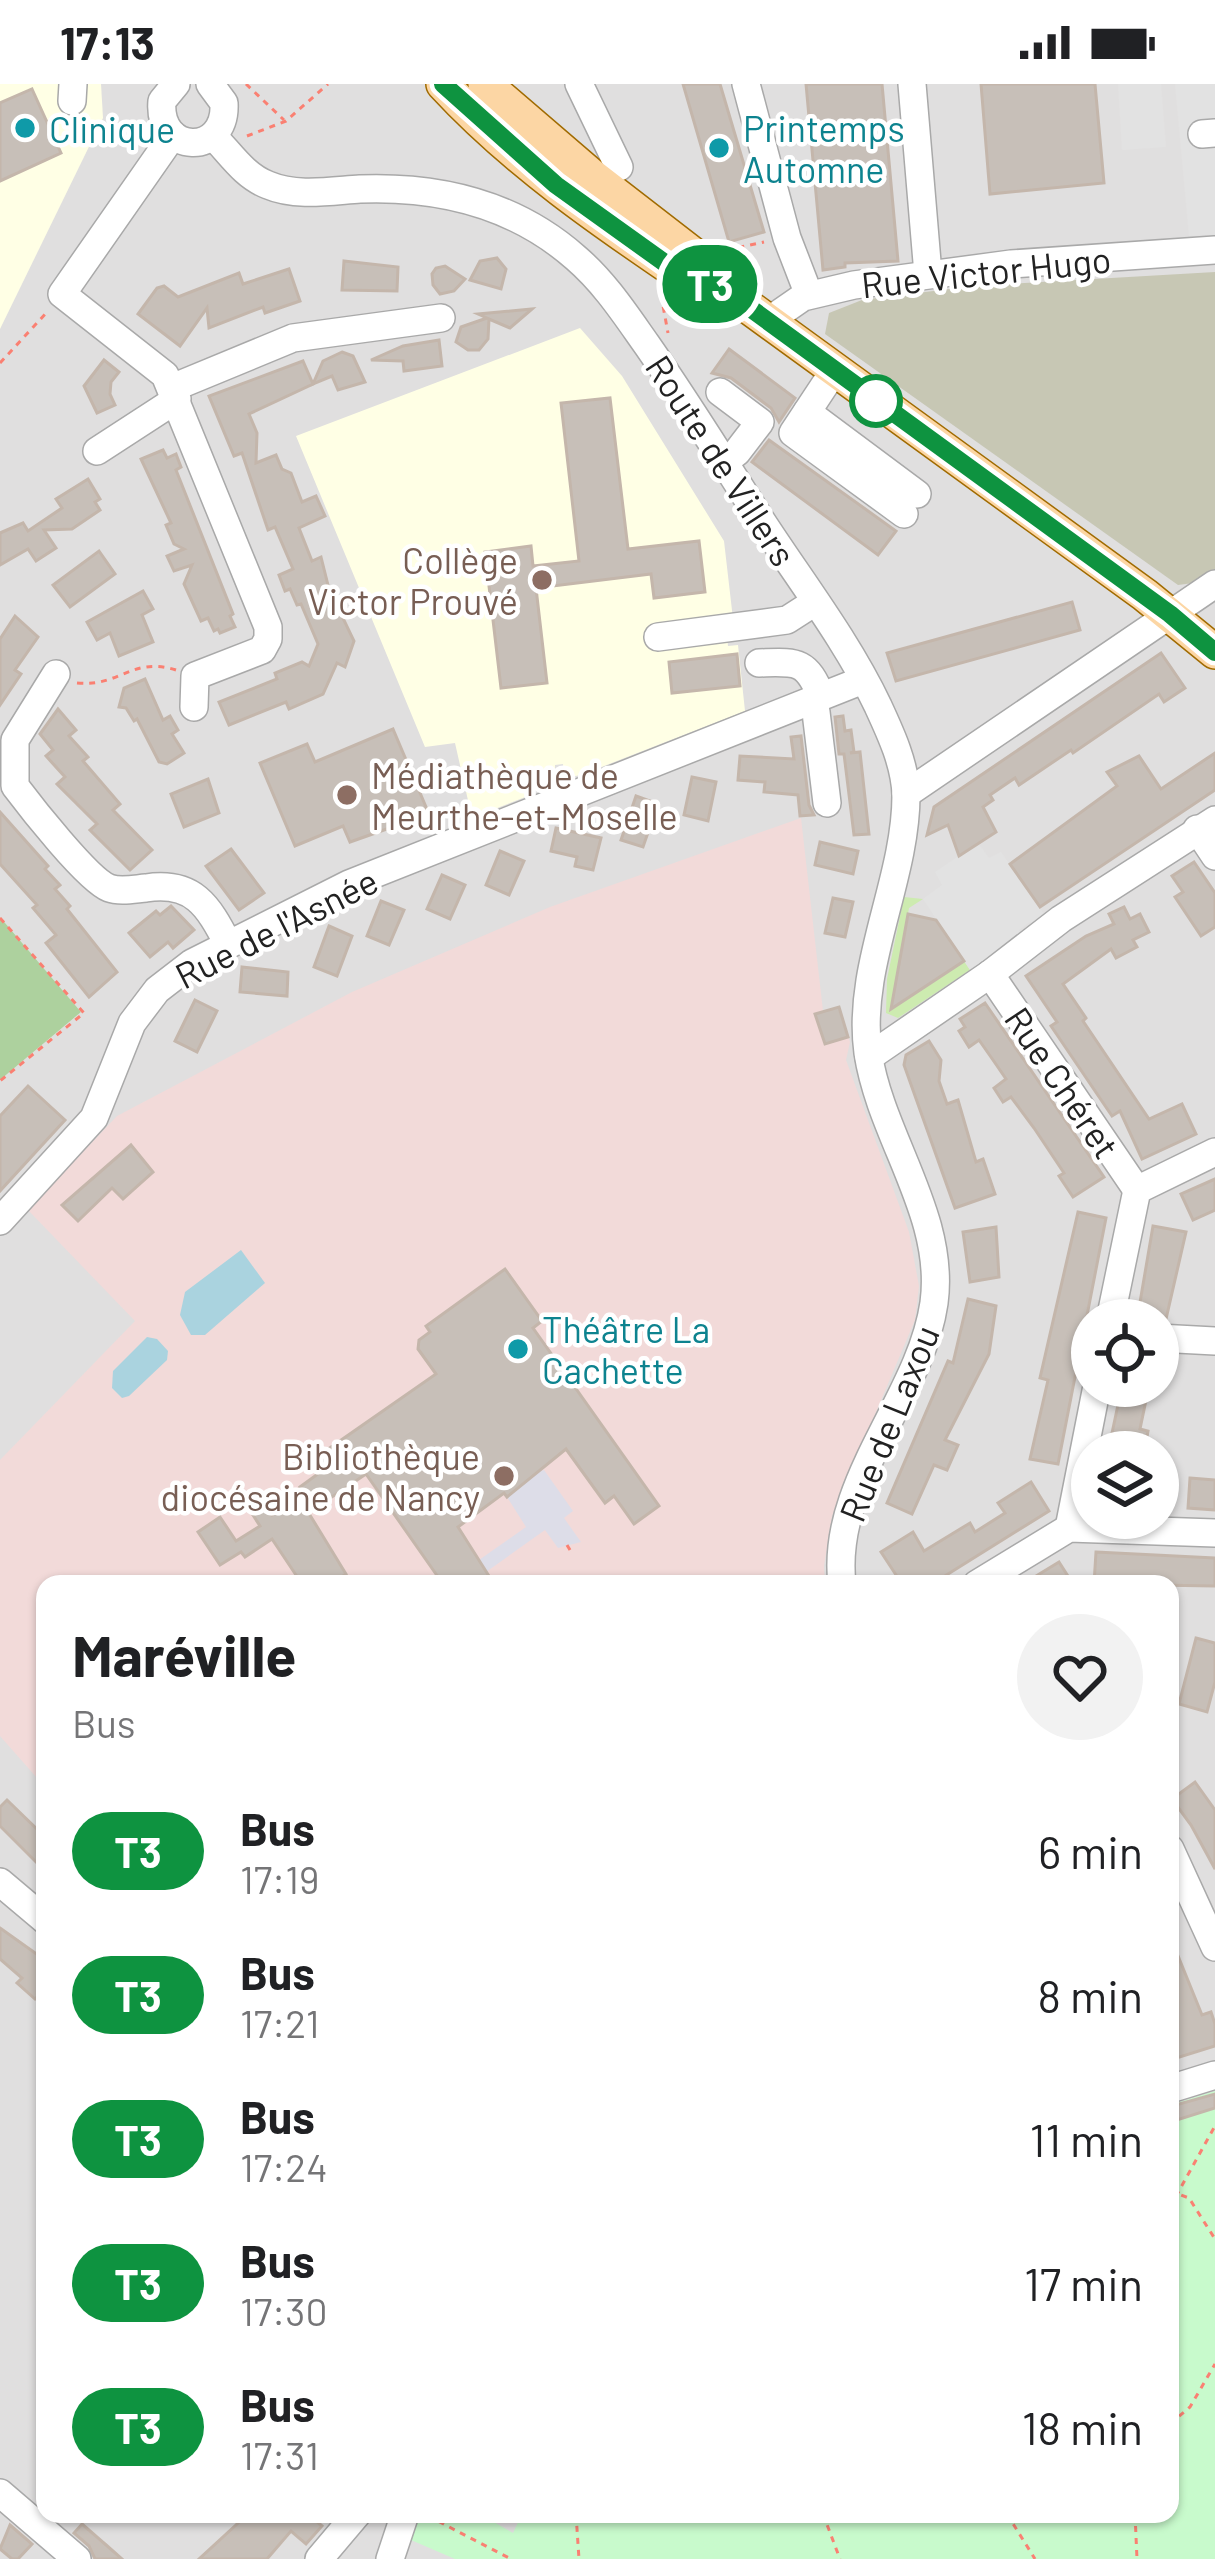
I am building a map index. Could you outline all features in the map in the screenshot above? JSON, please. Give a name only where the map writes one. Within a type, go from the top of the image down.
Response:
[{"type":"main road","points":[[443,84],[556,185],[690,281],[717,284]]},
{"type":"main road","points":[[485,84],[592,176],[707,265],[717,284],[1170,614],[1215,652]]},
{"type":"street","points":[[174,84],[162,101],[161,113],[173,135],[193,142],[212,136],[224,120],[229,89]]},
{"type":"street","points":[[579,84],[619,167]]},
{"type":"street","points":[[746,84],[787,238],[808,295]]},
{"type":"street","points":[[912,84],[928,274]]},
{"type":"street","points":[[173,135],[62,294],[151,362],[174,393],[268,627],[262,650],[195,676],[194,707]]},
{"type":"street","name":"Route de Villers","points":[[212,136],[249,175],[292,192],[391,188],[479,202],[531,225],[576,258],[614,298],[815,602],[863,680],[896,747],[906,794],[869,1000],[869,1057]]},
{"type":"street","name":"Rue Victor Hugo","points":[[767,322],[808,295],[928,274],[1215,250]]},
{"type":"street","points":[[98,451],[174,393],[292,338],[441,318]]},
{"type":"street","points":[[834,371],[807,412],[911,504]]},
{"type":"street","points":[[720,392],[760,422],[724,462]]},
{"type":"street","points":[[906,794],[1215,584]]},
{"type":"street","points":[[658,637],[787,620],[815,602]]},
{"type":"street","points":[[759,663],[794,662],[807,669],[816,699],[827,803]]},
{"type":"street","points":[[56,674],[15,740],[15,786],[97,880],[120,890],[165,885],[185,888],[229,944]]},
{"type":"street","name":"Rue de l'Asnée","points":[[0,1221],[94,1118],[144,1005],[173,976],[349,884],[863,680]]},
{"type":"street","points":[[869,1057],[1061,919],[1206,825],[1215,856]]},
{"type":"street","name":"Rue Chéret","points":[[990,974],[1137,1190]]},
{"type":"street","name":"Rue de Laxou","points":[[842,1575],[850,1505],[926,1334],[935,1286],[930,1236],[869,1057]]},
{"type":"street","points":[[1115,1299],[1137,1190],[1215,1152]]},
{"type":"street","points":[[1179,1339],[1215,1341]]},
{"type":"street","points":[[1070,1528],[1093,1407]]},
{"type":"street","points":[[992,1575],[1070,1528],[1215,1533]]},
{"type":"street","points":[[1179,1869],[1215,1947]]},
{"type":"street","points":[[0,1882],[36,1912]]},
{"type":"street","points":[[1179,2086],[1215,2075]]},
{"type":"street","points":[[0,2493],[77,2559]]},
{"type":"street","points":[[319,2559],[349,2523]]},
{"type":"street","points":[[390,2559],[402,2523]]},
{"type":"path","points":[[244,137],[286,121],[328,84]]},
{"type":"path","points":[[229,89],[286,121]]},
{"type":"path","points":[[712,236],[731,249],[787,238]]},
{"type":"path","points":[[670,340],[660,287],[672,269]]},
{"type":"path","points":[[0,363],[62,294]]},
{"type":"path","points":[[56,674],[98,685],[152,663],[195,676]]},
{"type":"path","points":[[0,918],[84,1013],[0,1081]]},
{"type":"path","points":[[1179,2183],[1215,2126]]},
{"type":"path","points":[[1179,2194],[1189,2198],[1215,2239]]},
{"type":"path","points":[[1179,2416],[1190,2407],[1215,2365]]},
{"type":"path","points":[[441,2523],[512,2559]]},
{"type":"path","points":[[577,2523],[579,2559]]},
{"type":"path","points":[[827,2523],[841,2559]]},
{"type":"path","points":[[1012,2523],[1035,2559]]},
{"type":"path","points":[[1135,2523],[1137,2559]]},
{"type":"shaded area","points":[[0,84],[1215,84],[1215,2559],[0,2559],[0,1080],[81,1012],[0,917]]},
{"type":"shaded area","points":[[0,84],[101,84],[103,118],[0,329]]},
{"type":"shaded area","points":[[1118,84],[1161,84],[1166,147],[1122,150]]},
{"type":"shaded area","points":[[1175,84],[1215,84],[1215,235],[1189,236]]},
{"type":"shaded area","points":[[1215,272],[1215,572],[1201,582],[1178,585],[825,334],[829,313],[862,300],[973,286]]},
{"type":"shaded area","name":"Collège Victor Prouvé","points":[[580,328],[622,376],[724,541],[733,619],[725,621],[728,646],[738,645],[745,711],[581,775],[564,778],[563,764],[555,765],[555,777],[534,785],[533,794],[472,818],[455,743],[425,747],[296,436]]},
{"type":"shaded area","points":[[801,818],[823,1011],[839,1007],[850,1042],[846,1060],[909,1232],[919,1286],[915,1320],[832,1516],[824,1575],[36,1575],[36,1777],[0,1736],[0,1460],[135,1321],[28,1210],[117,1116],[352,992],[550,907]]},
{"type":"shaded area","points":[[978,843],[989,858],[1001,852],[1046,917],[1034,925],[1030,922],[1019,930],[1021,935],[970,970],[923,899],[942,885],[935,872]]},
{"type":"shaded area","points":[[544,1470],[573,1511],[564,1518],[581,1542],[558,1548],[545,1530],[486,1572],[479,1560],[526,1527],[507,1497]]},
{"type":"green space","points":[[904,897],[923,899],[909,908],[894,997],[899,1003],[964,961],[970,970],[898,1018],[886,1013],[887,979]]},
{"type":"green space","points":[[0,917],[81,1012],[0,1080]]},
{"type":"green space","points":[[1215,2091],[1215,2559],[455,2559],[411,2540],[416,2523],[496,2523],[513,2533],[518,2523],[1179,2523],[1179,2102]]},
{"type":"water","points":[[241,1250],[265,1283],[205,1335],[191,1335],[180,1315],[185,1292]]},
{"type":"water","points":[[147,1337],[157,1339],[168,1351],[167,1360],[122,1398],[112,1388],[113,1371]]},
{"type":"building","name":"Printemps Automne","points":[[683,84],[720,84],[764,232],[729,242]]},
{"type":"building","points":[[806,84],[882,84],[898,261],[845,263],[845,267],[823,270]]},
{"type":"building","points":[[981,84],[1095,84],[1104,183],[990,194]]},
{"type":"building","name":"Clinique","points":[[32,89],[61,153],[0,181],[0,103]]},
{"type":"building","points":[[497,258],[506,269],[501,289],[470,280],[480,261]]},
{"type":"building","points":[[344,261],[398,267],[397,291],[342,290]]},
{"type":"building","points":[[445,266],[465,279],[454,291],[440,294],[432,274]]},
{"type":"building","points":[[289,269],[300,301],[265,313],[263,307],[209,328],[207,308],[180,346],[138,314],[157,288],[164,286],[178,297],[239,273],[243,284]]},
{"type":"building","points":[[532,309],[510,328],[489,319],[488,339],[479,350],[468,350],[456,342],[461,327],[487,318],[478,314]]},
{"type":"building","points":[[439,340],[442,366],[404,371],[403,361],[371,360],[403,346]]},
{"type":"building","points":[[729,349],[795,398],[779,422],[771,408],[731,378],[712,373]]},
{"type":"building","points":[[342,352],[353,356],[365,382],[338,390],[332,376],[313,384],[323,361]]},
{"type":"building","points":[[104,360],[119,372],[111,382],[115,405],[97,413],[84,386]]},
{"type":"building","points":[[303,361],[313,384],[249,414],[257,433],[256,463],[276,455],[282,469],[291,473],[302,502],[316,496],[325,516],[299,528],[312,561],[321,557],[329,589],[354,641],[345,667],[337,663],[323,694],[289,709],[286,702],[229,725],[219,702],[277,679],[275,673],[302,662],[309,666],[318,644],[301,604],[297,605],[290,589],[285,591],[279,575],[293,569],[275,527],[268,530],[242,453],[234,456],[209,396]]},
{"type":"building","points":[[610,398],[628,549],[699,541],[705,592],[654,598],[651,574],[536,588],[547,683],[501,688],[485,552],[531,546],[533,566],[579,561],[561,403]]},
{"type":"building","points":[[769,440],[896,531],[878,555],[752,462]]},
{"type":"building","points":[[163,450],[167,458],[176,454],[181,467],[176,470],[233,614],[235,627],[220,633],[208,618],[201,621],[184,584],[192,565],[174,571],[167,556],[184,549],[174,544],[166,525],[171,523],[141,459]]},
{"type":"building","points":[[88,479],[100,499],[95,502],[100,510],[72,529],[44,530],[56,548],[36,561],[28,549],[0,565],[0,533],[23,523],[28,531],[62,508],[56,499]]},
{"type":"building","points":[[99,551],[115,574],[70,607],[53,585]]},
{"type":"building","points":[[143,591],[153,609],[142,615],[153,642],[119,656],[110,633],[97,640],[87,622]]},
{"type":"building","points":[[1072,602],[1080,630],[896,681],[887,653]]},
{"type":"building","points":[[15,616],[38,637],[15,670],[21,674],[0,705],[0,639]]},
{"type":"building","points":[[1161,653],[1185,688],[1164,702],[1159,694],[1073,753],[1071,750],[1019,785],[1015,778],[990,795],[993,800],[983,807],[996,832],[959,856],[948,825],[927,835],[934,807]]},
{"type":"building","points":[[737,654],[740,686],[672,693],[669,662]]},
{"type":"building","points":[[145,679],[163,720],[170,716],[178,730],[172,734],[184,753],[167,764],[159,762],[137,719],[119,707],[124,688]]},
{"type":"building","points":[[58,709],[76,730],[69,736],[88,757],[83,761],[120,804],[113,810],[152,850],[130,870],[90,830],[97,824],[57,784],[65,777],[46,756],[53,750],[40,734]]},
{"type":"building","points":[[843,716],[845,731],[851,730],[854,752],[850,753],[860,752],[869,834],[854,835],[835,717]]},
{"type":"building","name":"Médiathèque de Meurthe-et-Moselle","points":[[393,729],[429,814],[350,842],[343,826],[295,846],[260,763],[307,744],[315,762]]},
{"type":"building","points":[[801,736],[814,815],[800,816],[798,795],[764,792],[765,782],[738,780],[740,756],[794,759],[791,737]]},
{"type":"building","points":[[1215,753],[1215,790],[1040,907],[1010,864],[1117,786],[1107,772],[1139,756],[1161,789]]},
{"type":"building","points":[[692,777],[716,782],[708,821],[684,815]]},
{"type":"building","points":[[208,779],[219,813],[184,827],[171,794]]},
{"type":"building","points":[[636,796],[658,804],[643,847],[621,840]]},
{"type":"building","points":[[0,812],[48,866],[45,869],[60,885],[55,889],[70,906],[67,909],[117,972],[89,997],[46,943],[56,935],[33,908],[37,905],[0,864]]},
{"type":"building","points":[[556,828],[601,838],[593,870],[575,866],[577,857],[551,851]]},
{"type":"building","points":[[820,842],[858,851],[853,874],[815,865]]},
{"type":"building","points":[[231,849],[264,893],[239,910],[206,866]]},
{"type":"building","points":[[500,851],[524,861],[509,895],[486,885]]},
{"type":"building","points":[[1194,862],[1215,893],[1215,927],[1201,936],[1175,897],[1183,892],[1172,876]]},
{"type":"building","points":[[442,875],[465,885],[450,919],[427,909]]},
{"type":"building","points":[[833,898],[853,902],[845,937],[825,933]]},
{"type":"building","points":[[381,901],[404,910],[389,945],[367,936]]},
{"type":"building","points":[[171,906],[194,930],[173,948],[168,942],[150,957],[129,933],[156,911],[160,915]]},
{"type":"building","points":[[1124,907],[1130,919],[1140,914],[1149,932],[1133,940],[1137,947],[1116,958],[1111,949],[1063,984],[1149,1119],[1182,1104],[1196,1134],[1142,1159],[1120,1111],[1112,1116],[1051,1026],[1057,1022],[1026,976],[1086,936],[1114,924],[1109,914]]},
{"type":"building","points":[[908,914],[936,920],[964,961],[891,1009]]},
{"type":"building","points":[[329,926],[352,936],[337,976],[314,967]]},
{"type":"building","points":[[242,967],[288,972],[287,996],[240,992]]},
{"type":"building","points":[[195,1000],[217,1011],[197,1052],[175,1041]]},
{"type":"building","points":[[985,1003],[1104,1177],[1073,1197],[1059,1176],[1064,1173],[1034,1128],[1011,1097],[1003,1102],[994,1088],[1006,1079],[993,1060],[979,1040],[969,1047],[959,1031],[965,1027],[960,1019]]},
{"type":"building","points":[[839,1007],[848,1037],[825,1044],[815,1014]]},
{"type":"building","points":[[929,1041],[941,1060],[939,1081],[947,1104],[958,1100],[976,1162],[983,1159],[995,1194],[955,1208],[904,1065],[906,1055]]},
{"type":"building","points":[[28,1086],[65,1120],[0,1191],[0,1116]]},
{"type":"building","points":[[131,1145],[153,1172],[123,1199],[112,1188],[78,1221],[62,1205]]},
{"type":"building","points":[[1215,1179],[1215,1210],[1193,1220],[1181,1194]]},
{"type":"building","points":[[1078,1212],[1106,1218],[1090,1299],[1071,1299],[1071,1397],[1058,1464],[1030,1459],[1048,1380],[1040,1378]]},
{"type":"building","points":[[1153,1226],[1186,1232],[1171,1299],[1141,1299]]},
{"type":"building","points":[[996,1227],[999,1277],[970,1282],[963,1232]]},
{"type":"building","points":[[505,1269],[542,1321],[533,1328],[659,1506],[634,1524],[614,1496],[605,1503],[566,1449],[507,1497],[504,1493],[458,1527],[488,1575],[437,1575],[366,1474],[314,1509],[300,1487],[322,1471],[314,1459],[436,1374],[418,1349],[419,1340],[430,1332],[426,1326]]},
{"type":"building","points":[[968,1299],[996,1306],[989,1354],[945,1440],[958,1445],[947,1470],[934,1465],[912,1514],[887,1503],[948,1361],[953,1363]]},
{"type":"building","points":[[1118,1407],[1145,1407],[1140,1429],[1148,1431],[1112,1431]]},
{"type":"building","points":[[1190,1478],[1215,1480],[1215,1510],[1188,1508]]},
{"type":"building","points":[[1031,1482],[1049,1511],[946,1575],[896,1575],[881,1552],[913,1532],[924,1551],[970,1523],[975,1532],[1005,1513],[998,1503]]},
{"type":"building","points":[[256,1492],[272,1515],[305,1507],[346,1574],[296,1575],[272,1539],[245,1557],[241,1552],[220,1565],[198,1532],[220,1517],[236,1541],[260,1526],[244,1501]]},
{"type":"building","points":[[1096,1552],[1215,1558],[1215,1586],[1179,1585],[1179,1575],[1095,1575]]},
{"type":"building","points":[[1059,1562],[1067,1575],[1038,1575]]},
{"type":"building","points":[[1196,1638],[1215,1643],[1215,1682],[1207,1712],[1179,1704]]},
{"type":"building","points":[[1195,1782],[1215,1810],[1215,1869],[1179,1809],[1179,1794]]},
{"type":"building","points":[[7,1800],[36,1828],[36,1862],[0,1826],[0,1807]]},
{"type":"building","points":[[0,1928],[36,1954],[35,1999],[17,1983],[22,1978],[0,1959]]},
{"type":"building","points":[[1179,1958],[1202,2015],[1211,2012],[1215,2046],[1179,2057]]},
{"type":"building","points":[[1215,2094],[1215,2108],[1179,2119],[1179,2104]]},
{"type":"building","points":[[238,2523],[322,2526],[306,2544],[291,2531],[267,2559],[199,2559]]},
{"type":"building","points":[[82,2524],[122,2559],[95,2559],[74,2533]]},
{"type":"building","points":[[10,2525],[32,2544],[18,2559],[0,2549]]},
{"type":"bus line","name":"T3","points":[[443,84],[556,185],[690,281],[717,284],[1170,614],[1215,652]]},
{"type":"place","name":"Clinique","points":[[25,128]]},
{"type":"place","name":"Printemps Automne","points":[[719,148]]},
{"type":"place","name":"Collège Victor Prouvé","points":[[542,580]]},
{"type":"place","name":"Médiathèque de Meurthe-et-Moselle","points":[[347,795]]},
{"type":"place","name":"Théâtre La Cachette","points":[[518,1349]]},
{"type":"place","name":"Bibliothèque diocésaine de Nancy","points":[[504,1476]]}]
